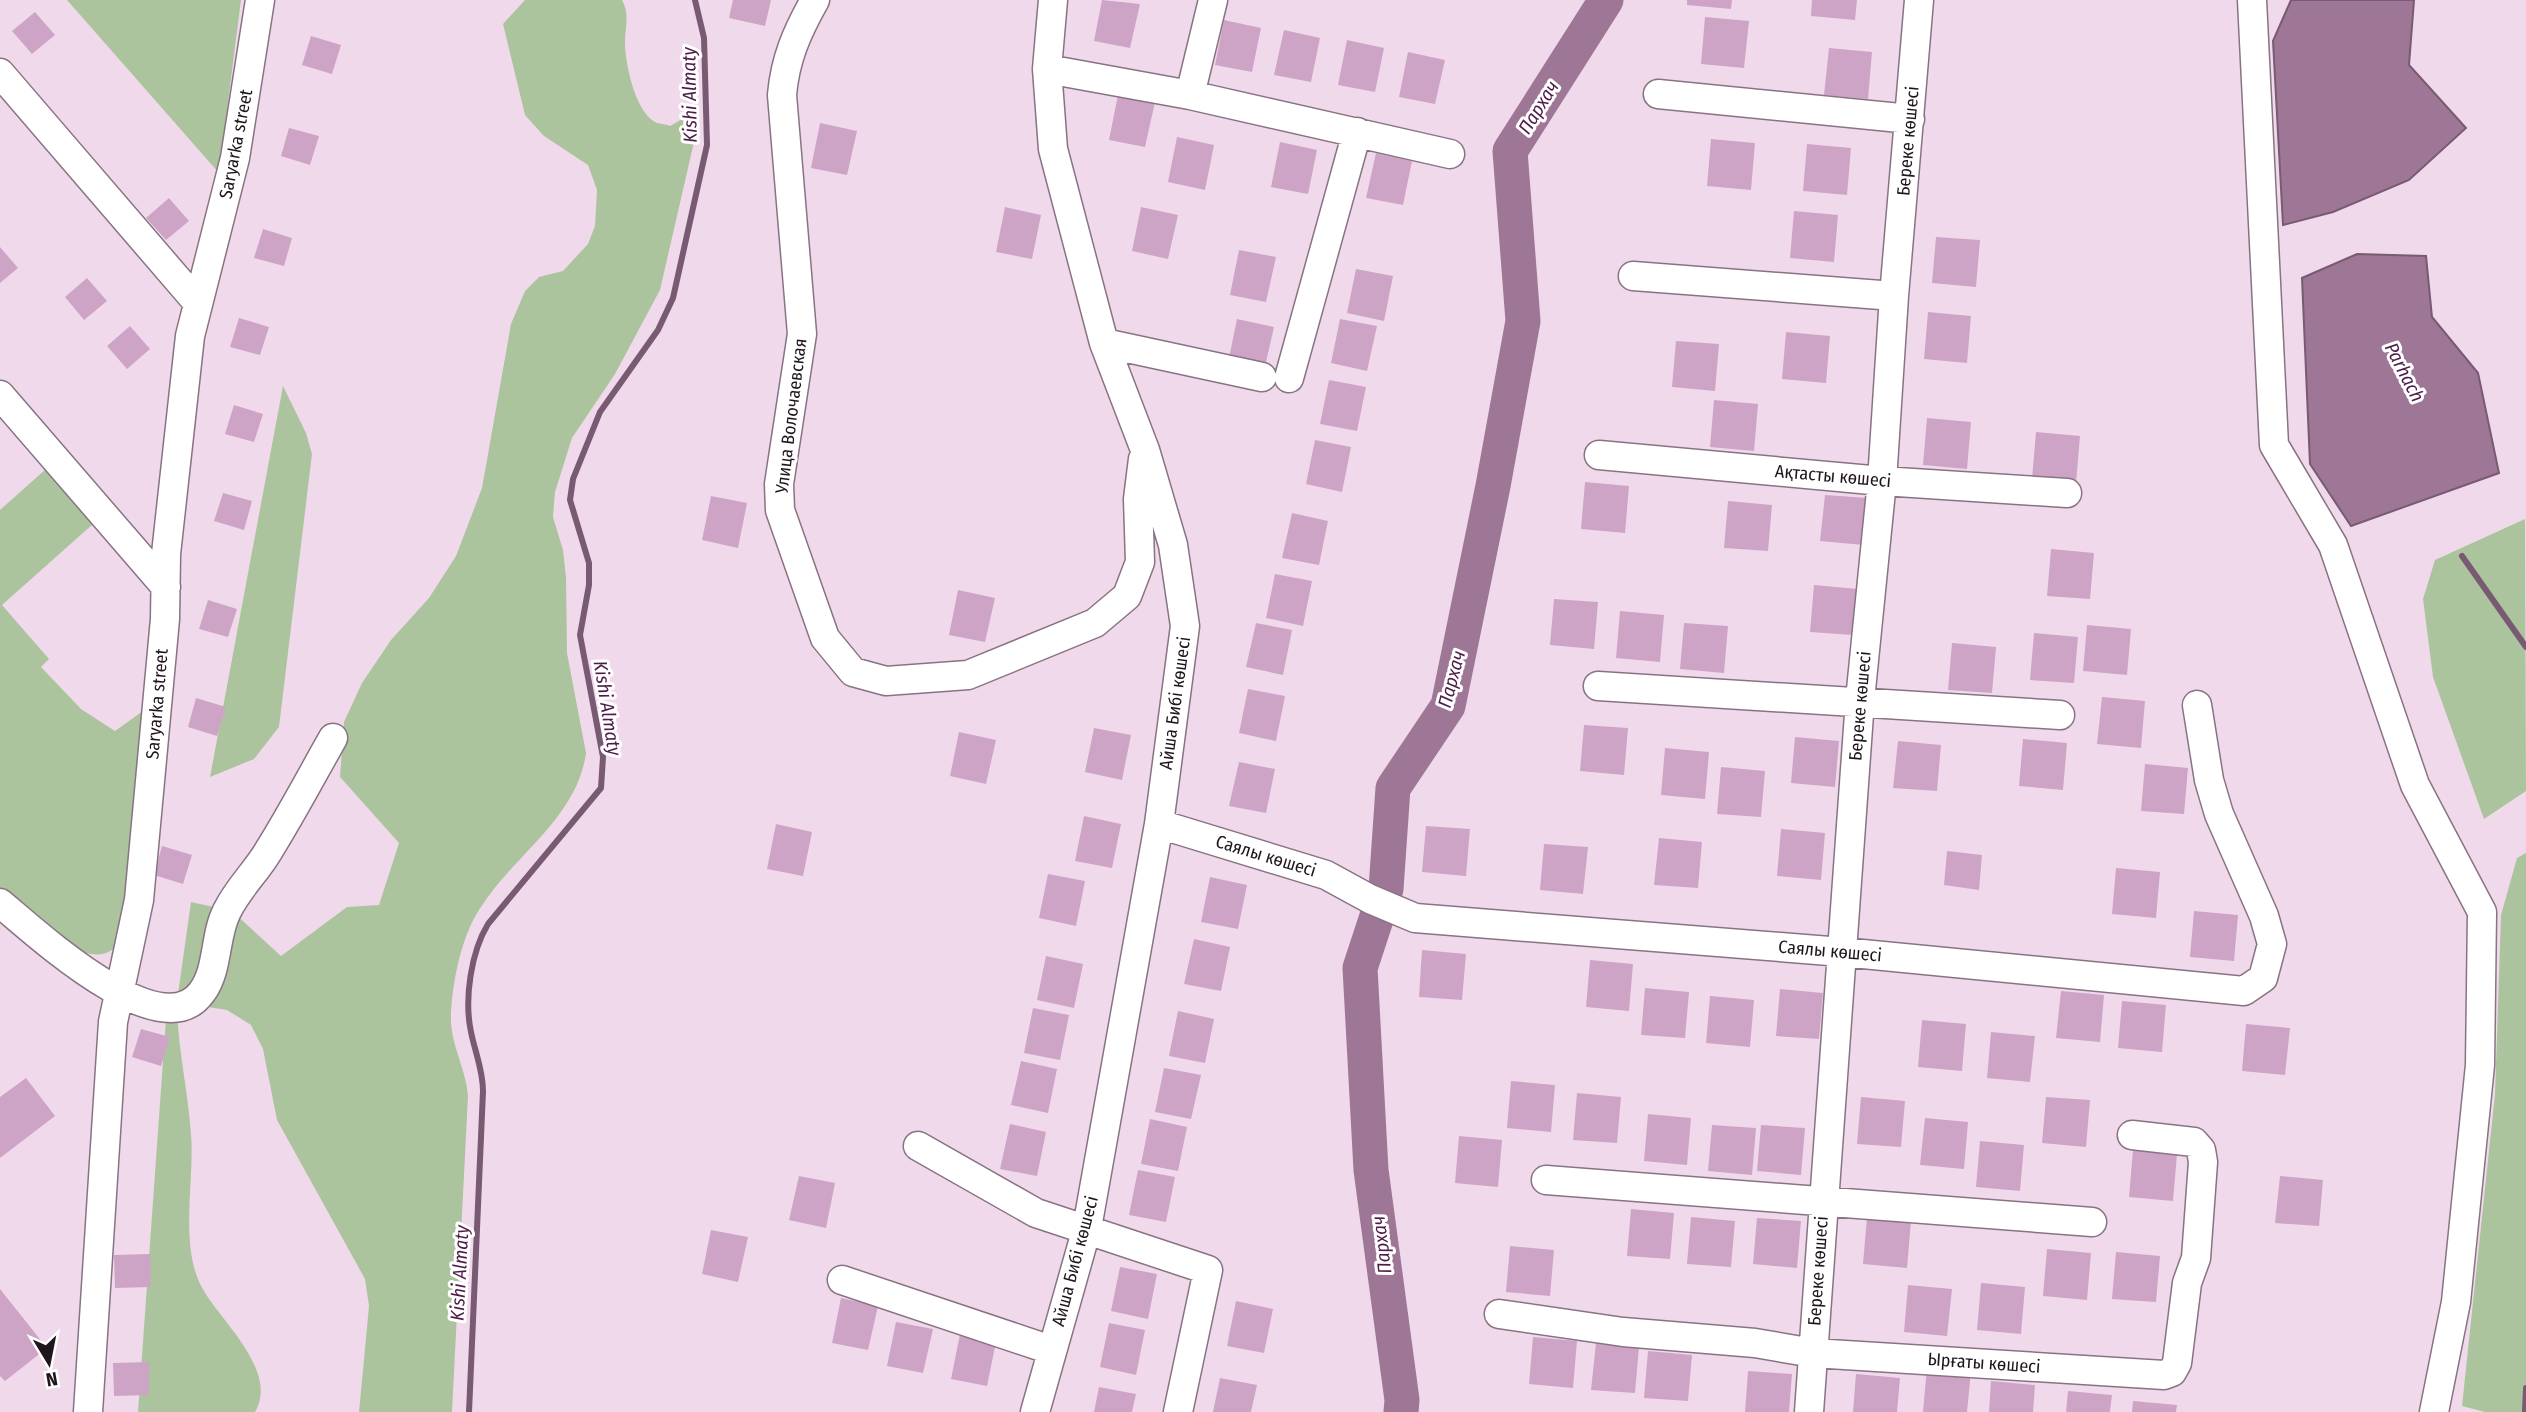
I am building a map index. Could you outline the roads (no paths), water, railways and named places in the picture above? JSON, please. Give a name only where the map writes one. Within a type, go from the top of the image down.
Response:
[{"type":"street","name":"Saryarka street","points":[[88,1412],[118,992],[139,900],[166,587],[168,531],[190,336],[235,158],[260,0]]},
{"type":"street","name":"Улица Волочаевская","points":[[815,0],[795,35],[785,66],[782,95],[802,334],[779,484],[780,510],[825,638],[853,672],[886,681],[968,676],[1095,623],[1127,596],[1140,562],[1138,499],[1145,450]]},
{"type":"street","name":"Айша Бибі көшесі","points":[[1035,1412],[1087,1228],[1159,824],[1185,626],[1173,545],[1145,450],[1104,343],[1053,149],[1047,69],[1053,0]]},
{"type":"street","points":[[1190,95],[1213,0]]},
{"type":"street","name":"Береке көшесі","points":[[1808,1412],[1860,700],[1882,481],[1894,296],[1919,0]]},
{"type":"street","points":[[2252,0],[2274,445],[2333,545],[2416,785],[2482,912],[2480,1065],[2456,1302],[2434,1412]]},
{"type":"street","points":[[1047,69],[1190,95],[1450,154]]},
{"type":"street","points":[[0,73],[197,302]]},
{"type":"street","points":[[1658,93],[1910,119]]},
{"type":"street","points":[[1289,378],[1357,132]]},
{"type":"street","points":[[1633,275],[1894,296]]},
{"type":"street","points":[[1104,343],[1262,377]]},
{"type":"street","points":[[0,395],[166,587]]},
{"type":"street","name":"Ақтасты көшесі","points":[[1599,455],[1882,481],[2067,493]]},
{"type":"street","points":[[1598,685],[2060,715]]},
{"type":"street","name":"Саялы көшесі","points":[[1159,824],[1326,875],[1370,899],[1415,918],[1842,952],[2244,991],[2263,978],[2272,944],[2264,916],[2219,814],[2209,780],[2197,705]]},
{"type":"street","points":[[0,903],[68,960],[118,992],[150,1005],[186,1006],[203,991],[209,980],[228,910],[268,851],[333,738]]},
{"type":"street","name":"Ырғаты көшесі","points":[[1499,1314],[1623,1332],[1755,1343],[1813,1353],[2151,1374],[2172,1372],[2177,1363],[2187,1283],[2196,1258],[2203,1162],[2201,1150],[2194,1142],[2132,1135]]},
{"type":"street","points":[[918,1146],[1036,1213],[1208,1270],[1178,1412]]},
{"type":"street","points":[[1546,1181],[2092,1222]]},
{"type":"street","points":[[842,1280],[1051,1350]]},
{"type":"water","points":[[2291,0],[2414,0],[2409,65],[2466,128],[2409,180],[2333,212],[2283,225],[2273,41]]},
{"type":"water","points":[[2357,254],[2426,256],[2432,317],[2478,373],[2499,473],[2351,526],[2310,464],[2302,278]]},
{"type":"waterway","name":"Kіshі Almaty","points":[[469,1412],[483,1091],[469,1019],[473,962],[488,924],[601,788],[603,757],[580,635],[589,585],[589,563],[570,500],[573,479],[600,412],[658,330],[673,298],[707,145],[704,38],[695,0]]},
{"type":"waterway","name":"Пархач","points":[[1401,1412],[1402,1400],[1371,1170],[1360,968],[1386,889],[1393,788],[1448,706],[1493,486],[1523,321],[1510,151],[1606,0]]},
{"type":"waterway","name":"Parhach","points":[[2462,556],[2526,647]]},
{"type":"waterway","name":"Parhach","points":[[2525,1411],[2526,1388]]}]
